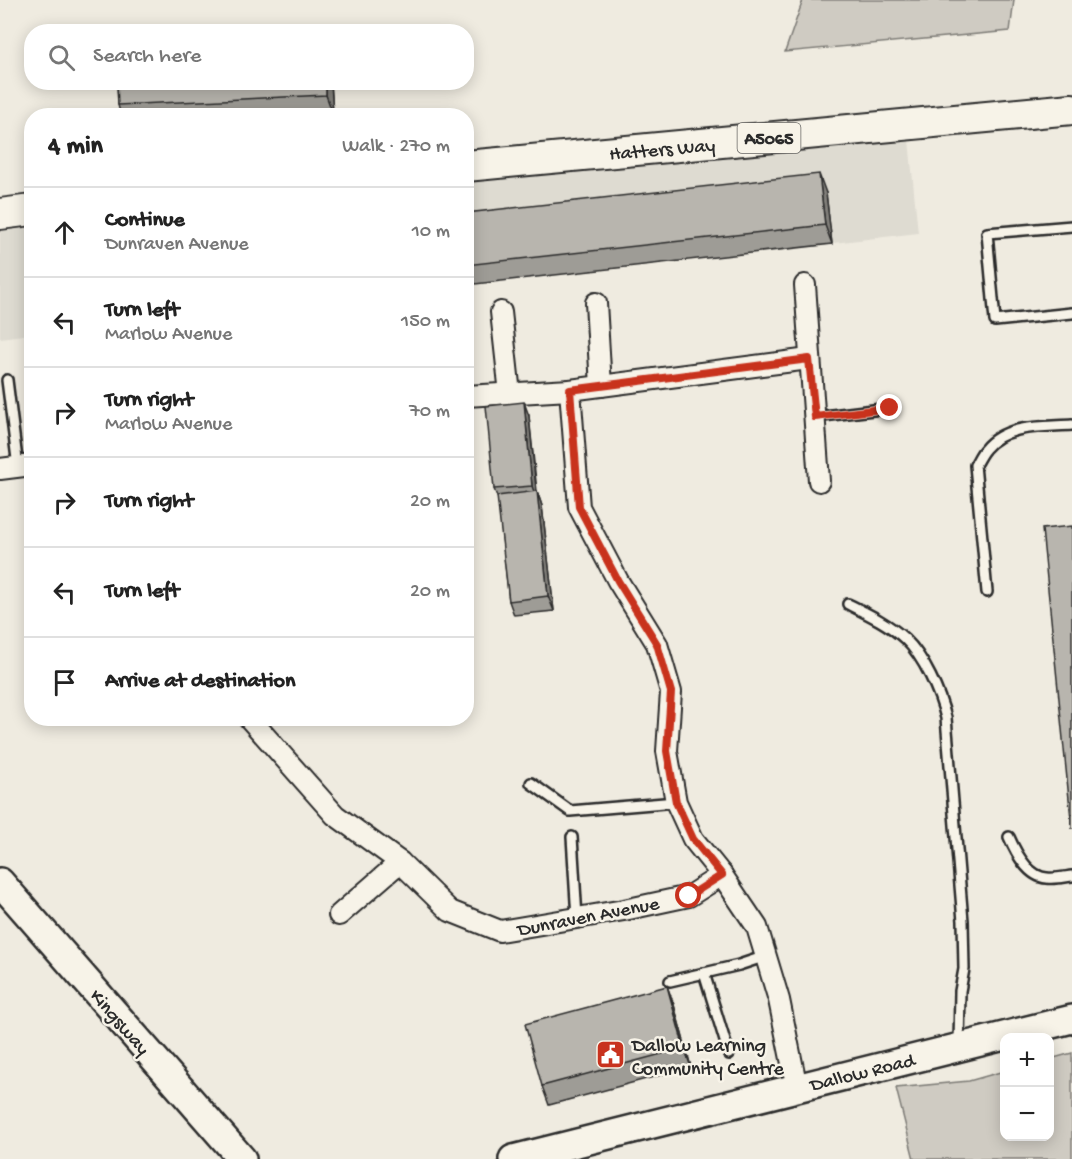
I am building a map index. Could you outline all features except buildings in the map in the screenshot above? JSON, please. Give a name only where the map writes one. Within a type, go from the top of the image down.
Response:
[{"type":"main road","name":"Hatters Way","points":[[474,165],[1072,109]]},
{"type":"main road","points":[[0,214],[24,211]]},
{"type":"street","points":[[805,285],[819,481]]},
{"type":"street","points":[[596,303],[601,386]]},
{"type":"street","points":[[501,312],[510,394]]},
{"type":"street","points":[[474,396],[570,390],[809,359]]},
{"type":"street","points":[[570,390],[579,507],[618,581],[657,644],[671,692],[667,751],[676,802],[693,839],[722,875],[757,927],[779,1000],[797,1088]]},
{"type":"street","name":"Dunraven Avenue","points":[[256,726],[335,815],[400,862],[450,911],[500,932],[689,896],[722,875]]},
{"type":"street","points":[[339,915],[400,862]]},
{"type":"street","name":"Kingsway","points":[[0,882],[242,1159]]},
{"type":"street","name":"Dallow Road","points":[[513,1159],[1072,1019]]},
{"type":"lane","points":[[1072,226],[987,233],[995,321],[1072,313]]},
{"type":"lane","points":[[7,380],[16,467]]},
{"type":"lane","points":[[815,417],[890,408]]},
{"type":"lane","points":[[987,592],[975,465],[986,448],[1003,435],[1024,428],[1072,425]]},
{"type":"lane","points":[[848,604],[879,620],[906,639],[927,669],[941,698],[946,718],[963,921],[964,969],[960,991],[958,1048]]},
{"type":"lane","points":[[531,783],[570,811],[676,802]]},
{"type":"lane","points":[[572,837],[577,918]]},
{"type":"lane","points":[[1009,837],[1016,854],[1028,868],[1045,879],[1072,876]]},
{"type":"lane","points":[[670,981],[766,956]]},
{"type":"lane","points":[[704,973],[729,1054]]},
{"type":"shaded area","points":[[803,0],[1014,0],[1010,31],[785,52]]},
{"type":"shaded area","points":[[909,140],[918,233],[474,285],[474,179]]},
{"type":"shaded area","points":[[24,222],[24,335],[0,338],[0,224]]},
{"type":"shaded area","points":[[1072,1053],[1072,1159],[914,1159],[896,1088],[969,1081],[1000,1072],[1000,1141],[1054,1141],[1054,1058]]},
{"type":"place","name":"Dallow Learning Community Centre","points":[[611,1055]]},
{"type":"route","points":[[689,896],[722,875],[693,839],[676,802],[667,751],[671,692],[657,644],[618,581],[579,507],[570,390],[809,359],[815,417],[890,408]]}]
